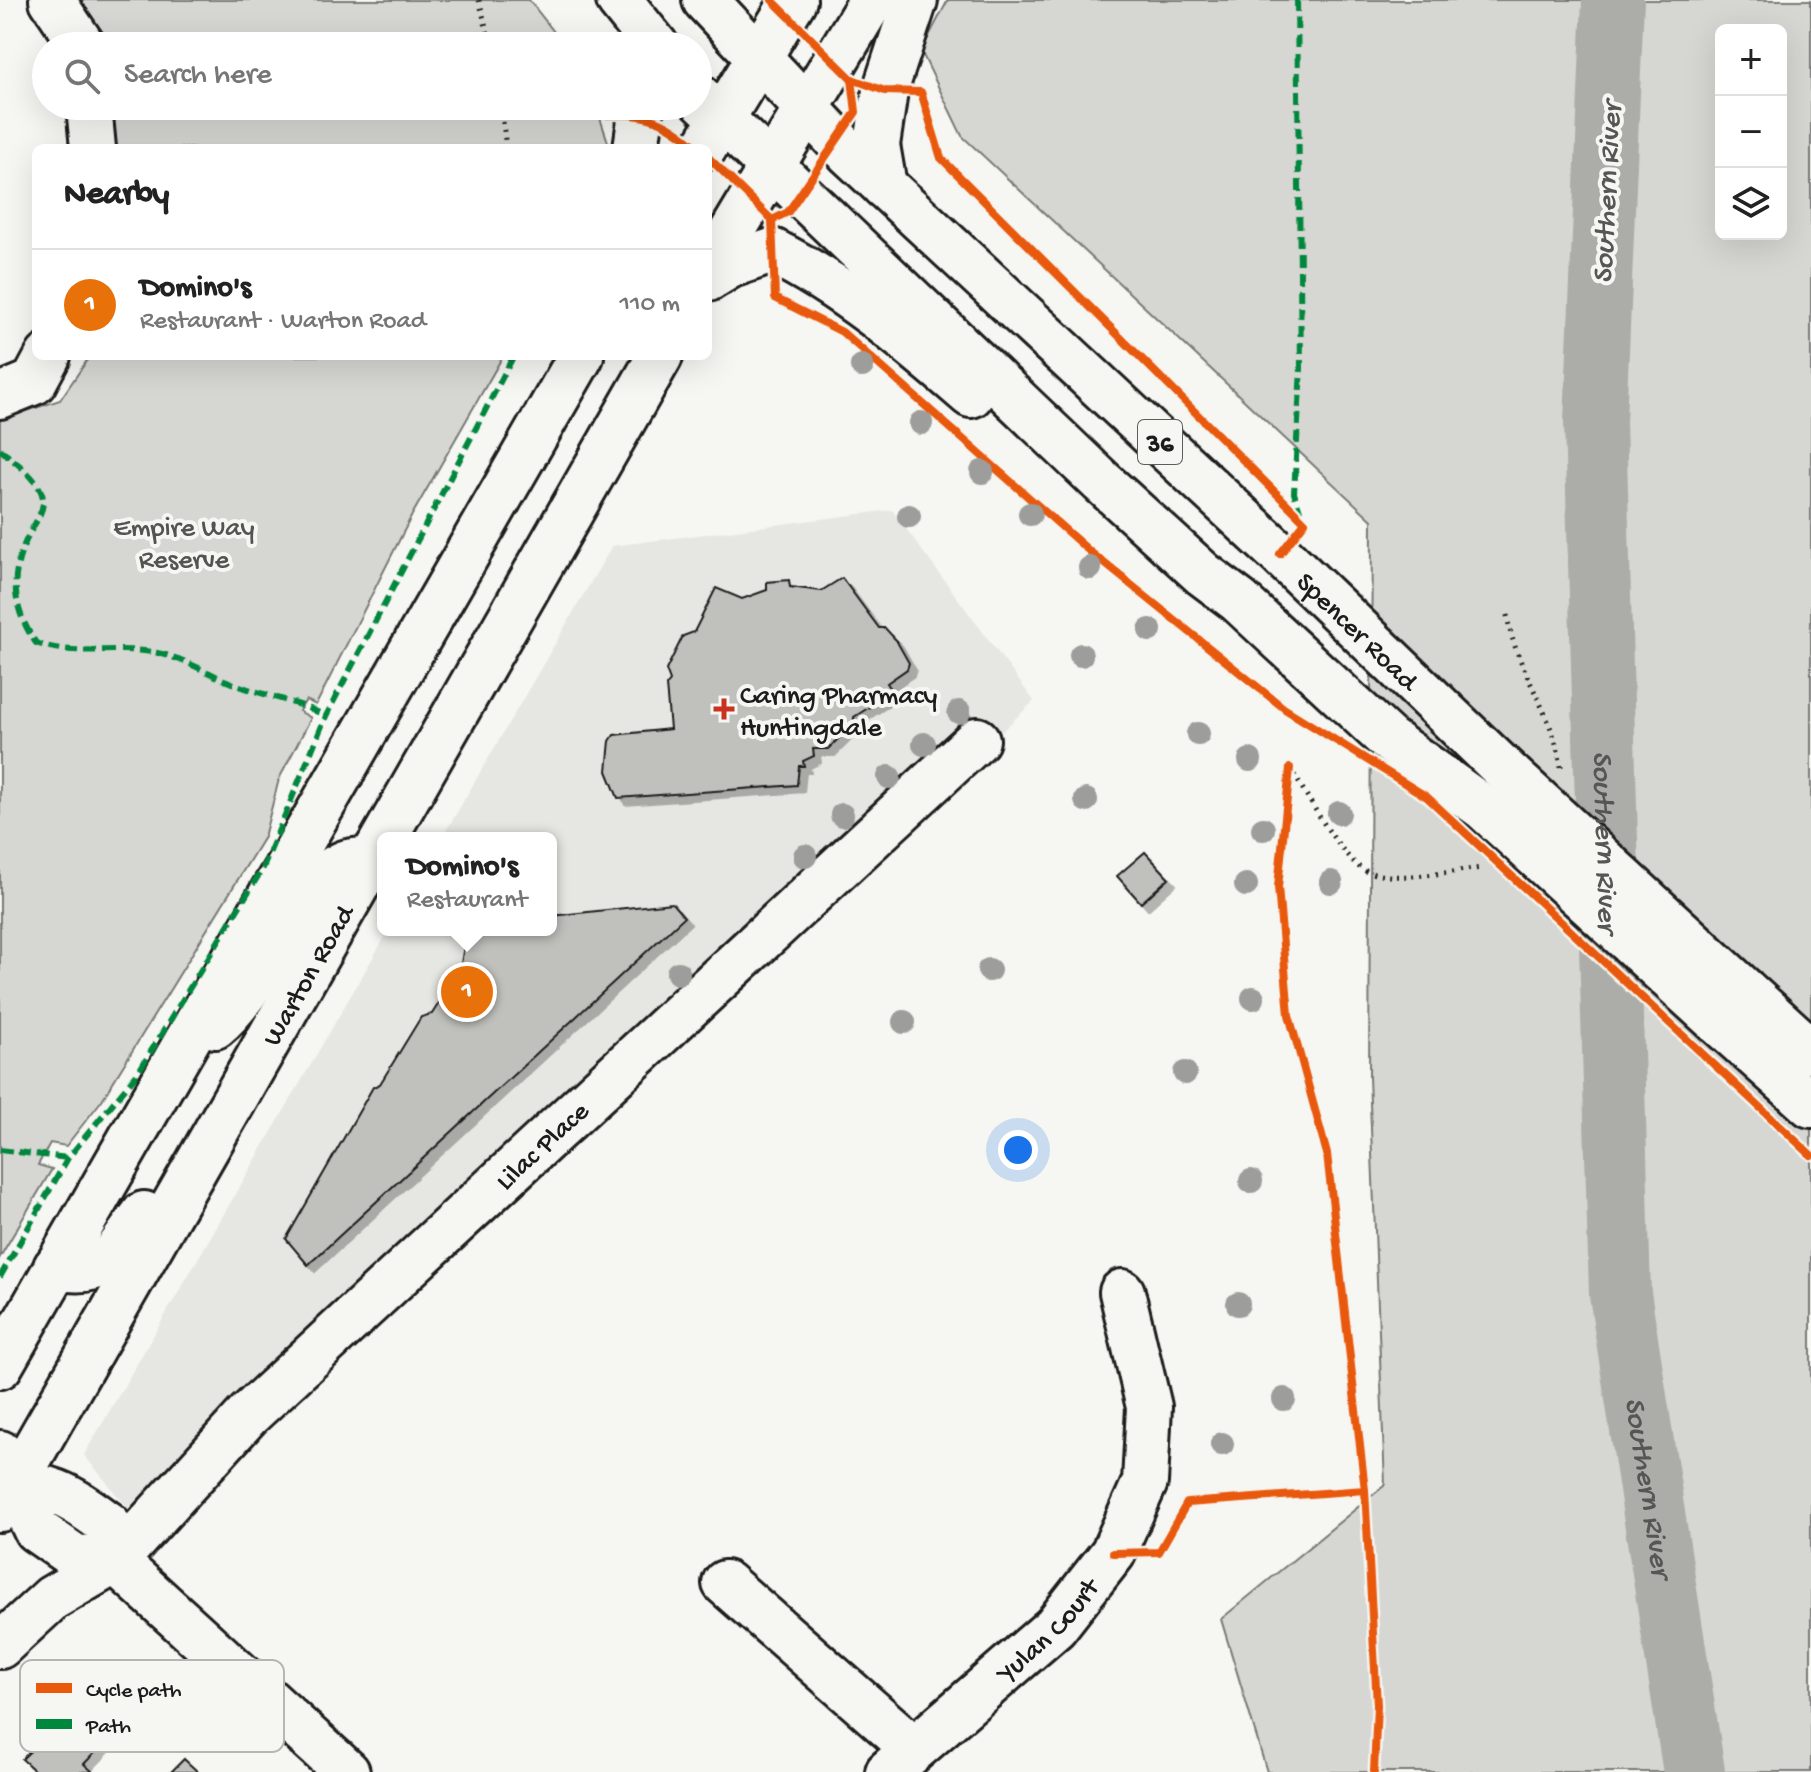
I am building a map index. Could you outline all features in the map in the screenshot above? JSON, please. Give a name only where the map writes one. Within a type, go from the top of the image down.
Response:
[{"type":"main road","points":[[52,0],[74,32]]},
{"type":"main road","name":"Spencer Road","points":[[705,0],[884,186],[1280,554],[1498,793],[1731,1006],[1811,1105]]},
{"type":"main road","points":[[712,116],[759,59],[794,0]]},
{"type":"main road","points":[[712,265],[872,0]]},
{"type":"main road","points":[[884,186],[877,145],[885,91],[915,0]]},
{"type":"main road","points":[[90,120],[93,144]]},
{"type":"main road","points":[[637,144],[640,120]]},
{"type":"main road","name":"Spencer Road","points":[[708,121],[771,168],[1203,574],[1239,601],[1388,739],[1498,793]]},
{"type":"main road","points":[[712,277],[731,265],[772,251],[823,276],[909,342],[1137,538],[1168,558],[1203,574]]},
{"type":"main road","points":[[0,396],[34,382],[46,360]]},
{"type":"main road","points":[[488,513],[526,404],[550,360]]},
{"type":"main road","points":[[0,1366],[579,360]]},
{"type":"main road","name":"Warton Road","points":[[386,832],[658,360]]},
{"type":"main road","name":"Lilac Place","points":[[0,1646],[52,1598],[115,1561],[248,1415],[977,740]]},
{"type":"main road","name":"Warton Road","points":[[4,1484],[201,1160],[377,848]]},
{"type":"main road","points":[[185,1042],[218,1025],[257,979],[307,895],[325,875],[347,862],[370,860]]},
{"type":"main road","name":"Spencer Road","points":[[1731,1006],[1811,1051]]},
{"type":"main road","points":[[56,1267],[82,1272],[103,1265],[144,1213],[201,1160]]},
{"type":"main road","name":"Yulan Court","points":[[725,1583],[900,1760],[1055,1627],[1113,1553],[1145,1482],[1149,1407],[1122,1292]]},
{"type":"main road","points":[[4,1484],[36,1530],[75,1557],[115,1561],[224,1660]]},
{"type":"main road","points":[[284,1715],[347,1772]]},
{"type":"path","points":[[479,0],[487,32]]},
{"type":"path","points":[[503,120],[506,144]]},
{"type":"path","points":[[1507,615],[1511,643],[1558,744],[1562,776]]},
{"type":"path","points":[[1289,783],[1290,768]]},
{"type":"path","points":[[1290,768],[1335,839],[1364,870],[1404,877],[1482,868]]},
{"type":"shaded area","points":[[892,510],[1034,701],[670,1045],[623,1041],[128,1508],[84,1455],[386,936],[557,936],[557,832],[445,832],[612,546]]},
{"type":"green space","points":[[79,0],[529,0],[554,32],[82,32],[78,19]]},
{"type":"green space","points":[[948,0],[1811,0],[1811,1772],[1267,1772],[1221,1619],[1385,1485],[1369,1077],[1372,520],[962,136],[921,51]]},
{"type":"green space","points":[[98,120],[601,120],[609,144],[100,144]]},
{"type":"green space","name":"Empire Way Reserve","points":[[87,360],[501,360],[412,515],[316,705],[306,700],[299,711],[311,718],[279,779],[264,837],[102,1100],[66,1146],[50,1143],[38,1165],[52,1169],[0,1257],[0,420],[60,400]]},
{"type":"building","points":[[842,578],[879,628],[885,628],[896,640],[909,663],[907,669],[887,683],[893,692],[854,717],[854,723],[828,749],[813,749],[814,756],[803,761],[804,766],[799,766],[797,785],[618,798],[607,771],[610,741],[614,735],[670,729],[666,686],[670,681],[666,670],[683,636],[694,632],[716,588],[742,599],[767,590],[767,582],[789,580],[790,587],[821,591]]},
{"type":"building","points":[[1145,852],[1169,878],[1141,903],[1117,876]]},
{"type":"building","points":[[672,903],[684,917],[308,1265],[286,1239],[373,1087],[380,1084],[421,1017],[432,1014],[460,970],[465,939],[468,936],[557,936],[557,915]]},
{"type":"building","points":[[29,1752],[96,1752],[84,1764],[93,1772],[36,1772],[22,1759]]},
{"type":"building","points":[[184,1759],[198,1772],[171,1772]]},
{"type":"waterway","name":"Southern River","points":[[1613,0],[1595,422],[1620,1294],[1694,1772]]},
{"type":"marked path","points":[[1297,0],[1301,368],[1294,493],[1300,511]]},
{"type":"marked path","points":[[0,1277],[68,1158],[139,1071],[263,868],[326,716],[511,360]]},
{"type":"marked path","points":[[0,449],[30,475],[43,499],[41,512],[19,558],[16,573],[17,601],[27,629],[36,643],[65,649],[137,650],[162,654],[239,686],[326,716]]},
{"type":"marked path","points":[[0,1150],[68,1158]]},
{"type":"cycle path","points":[[772,0],[852,79],[885,91],[921,92],[941,158],[1305,522],[1280,554]]},
{"type":"cycle path","points":[[772,220],[788,212],[856,112],[852,79]]},
{"type":"cycle path","points":[[654,120],[677,131],[693,144]]},
{"type":"cycle path","points":[[712,161],[772,220],[775,298],[842,332],[1088,550],[1285,709],[1427,797],[1811,1155]]},
{"type":"cycle path","points":[[1113,1553],[1159,1552],[1187,1503],[1365,1490],[1327,1154],[1289,1015],[1278,887],[1290,768]]},
{"type":"cycle path","points":[[1365,1490],[1377,1705],[1374,1772]]},
{"type":"place","name":"Caring Pharmacy Huntingdale","points":[[724,709]]},
{"type":"place","name":"Domino's","points":[[467,992]]}]
